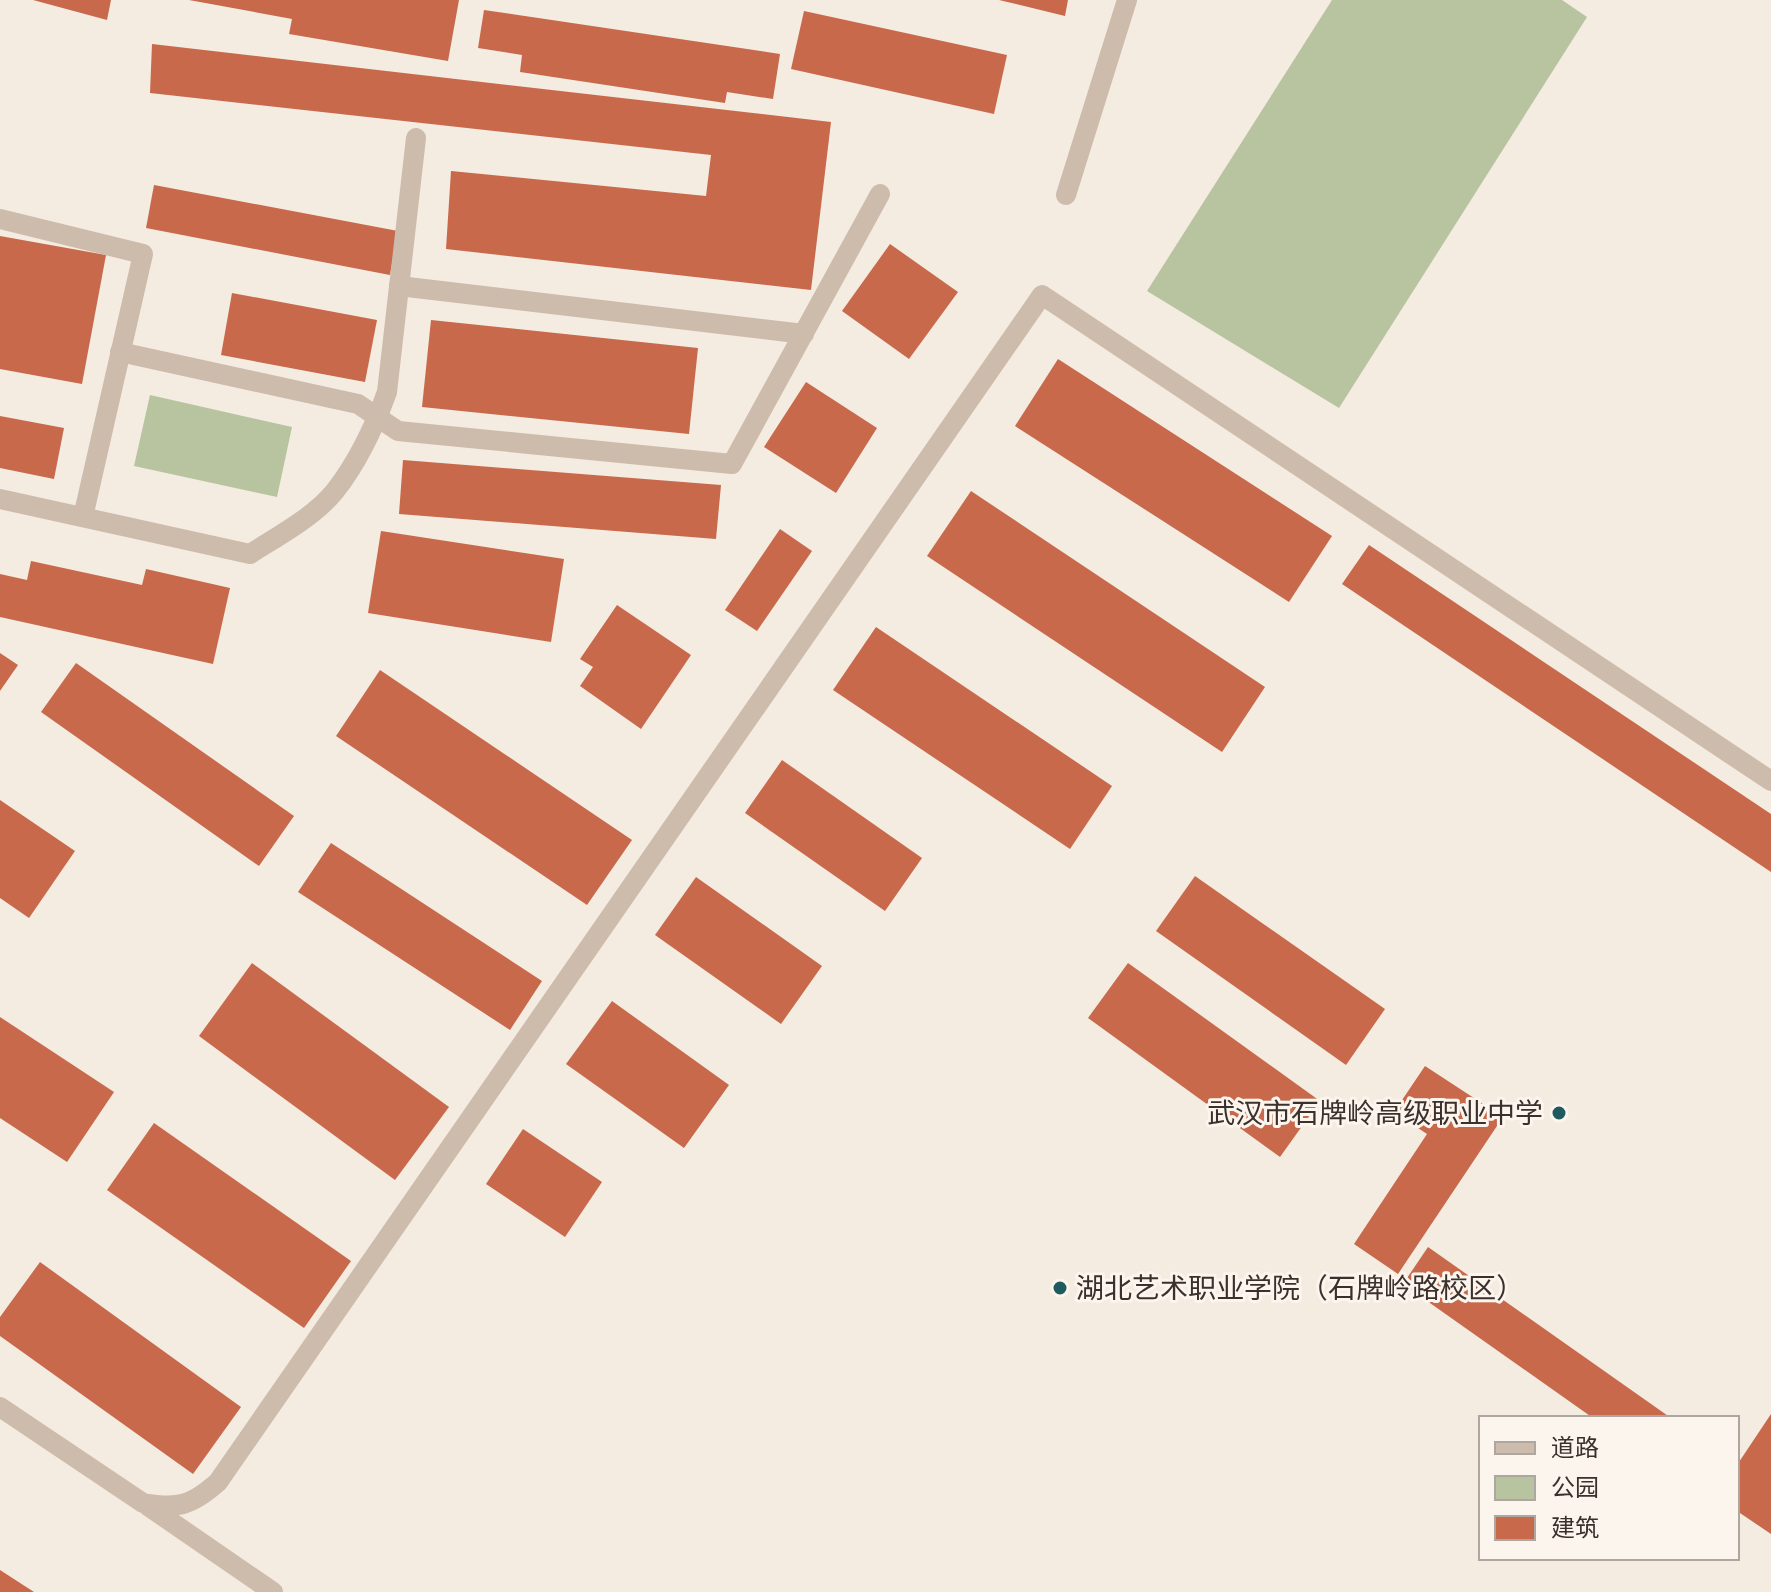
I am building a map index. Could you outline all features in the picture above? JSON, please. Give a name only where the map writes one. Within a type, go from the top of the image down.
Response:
[{"type":"street","points":[[1066,195],[1127,0]]},
{"type":"street","points":[[0,499],[250,554],[292,528],[335,492],[377,417],[387,392],[416,138]]},
{"type":"street","points":[[120,352],[358,404],[398,431],[732,464],[880,194]]},
{"type":"street","points":[[0,219],[143,254],[83,517]]},
{"type":"street","points":[[399,286],[804,334]]},
{"type":"street","points":[[143,1503],[169,1507],[198,1501],[218,1482],[1042,295],[1771,781]]},
{"type":"street","points":[[0,1407],[273,1592]]},
{"type":"green space","points":[[1332,0],[1562,0],[1587,17],[1339,408],[1147,291]]},
{"type":"green space","points":[[150,395],[292,427],[277,497],[134,466]]},
{"type":"building","points":[[33,0],[111,0],[107,20]]},
{"type":"building","points":[[189,0],[459,0],[448,61],[289,34],[292,19]]},
{"type":"building","points":[[999,0],[1068,0],[1065,16]]},
{"type":"building","points":[[484,10],[780,54],[773,99],[727,92],[725,103],[520,72],[522,55],[478,48]]},
{"type":"building","points":[[804,11],[1007,55],[994,114],[791,69]]},
{"type":"building","points":[[152,44],[831,122],[811,290],[446,249],[451,171],[706,196],[711,155],[150,93]]},
{"type":"building","points":[[154,185],[398,231],[390,275],[146,228]]},
{"type":"building","points":[[0,236],[106,255],[82,384],[0,369]]},
{"type":"building","points":[[890,244],[958,292],[909,359],[842,311]]},
{"type":"building","points":[[232,293],[377,320],[365,382],[221,355]]},
{"type":"building","points":[[431,320],[698,348],[689,434],[422,407]]},
{"type":"building","points":[[1058,359],[1332,536],[1289,602],[1015,426]]},
{"type":"building","points":[[806,382],[877,428],[836,493],[764,447]]},
{"type":"building","points":[[0,416],[64,428],[54,479],[0,468]]},
{"type":"building","points":[[403,460],[721,485],[716,539],[399,514]]},
{"type":"building","points":[[971,491],[1265,687],[1222,752],[927,556]]},
{"type":"building","points":[[780,529],[812,551],[757,631],[725,610]]},
{"type":"building","points":[[381,531],[564,559],[551,642],[368,613]]},
{"type":"building","points":[[1369,545],[1771,814],[1771,872],[1342,584]]},
{"type":"building","points":[[31,561],[142,585],[146,569],[230,588],[213,664],[0,617],[0,574],[27,580]]},
{"type":"building","points":[[617,605],[691,655],[641,729],[580,686],[593,667],[580,659]]},
{"type":"building","points":[[876,627],[1112,786],[1070,849],[833,690]]},
{"type":"building","points":[[0,653],[18,665],[0,691]]},
{"type":"building","points":[[76,663],[294,816],[259,866],[41,712]]},
{"type":"building","points":[[380,670],[632,840],[587,905],[336,736]]},
{"type":"building","points":[[782,760],[922,858],[885,911],[745,813]]},
{"type":"building","points":[[0,800],[75,851],[29,918],[0,898]]},
{"type":"building","points":[[331,843],[542,981],[510,1030],[298,892]]},
{"type":"building","points":[[1195,876],[1385,1009],[1346,1065],[1156,931]]},
{"type":"building","points":[[696,877],[822,966],[781,1024],[655,935]]},
{"type":"building","points":[[252,963],[449,1107],[395,1180],[199,1036]]},
{"type":"building","points":[[1128,963],[1320,1101],[1280,1157],[1088,1018]]},
{"type":"building","points":[[612,1001],[729,1085],[684,1148],[566,1064]]},
{"type":"building","points":[[0,1017],[114,1092],[67,1162],[0,1118]]},
{"type":"building","points":[[1425,1066],[1503,1117],[1398,1274],[1354,1244],[1427,1134],[1394,1112]]},
{"type":"building","points":[[154,1123],[351,1261],[304,1328],[107,1190]]},
{"type":"building","points":[[523,1129],[602,1182],[565,1237],[486,1184]]},
{"type":"building","points":[[1428,1247],[1668,1416],[1590,1416],[1403,1284]]},
{"type":"building","points":[[40,1262],[241,1407],[193,1474],[0,1336],[0,1317]]},
{"type":"building","points":[[1771,1414],[1771,1534],[1739,1512],[1739,1462]]},
{"type":"building","points":[[0,1570],[34,1592],[0,1592]]},
{"type":"place","name":"武汉市石牌岭高级职业中学","points":[[1559,1113]]},
{"type":"place","name":"湖北艺术职业学院（石牌岭路校区）","points":[[1060,1288]]}]
